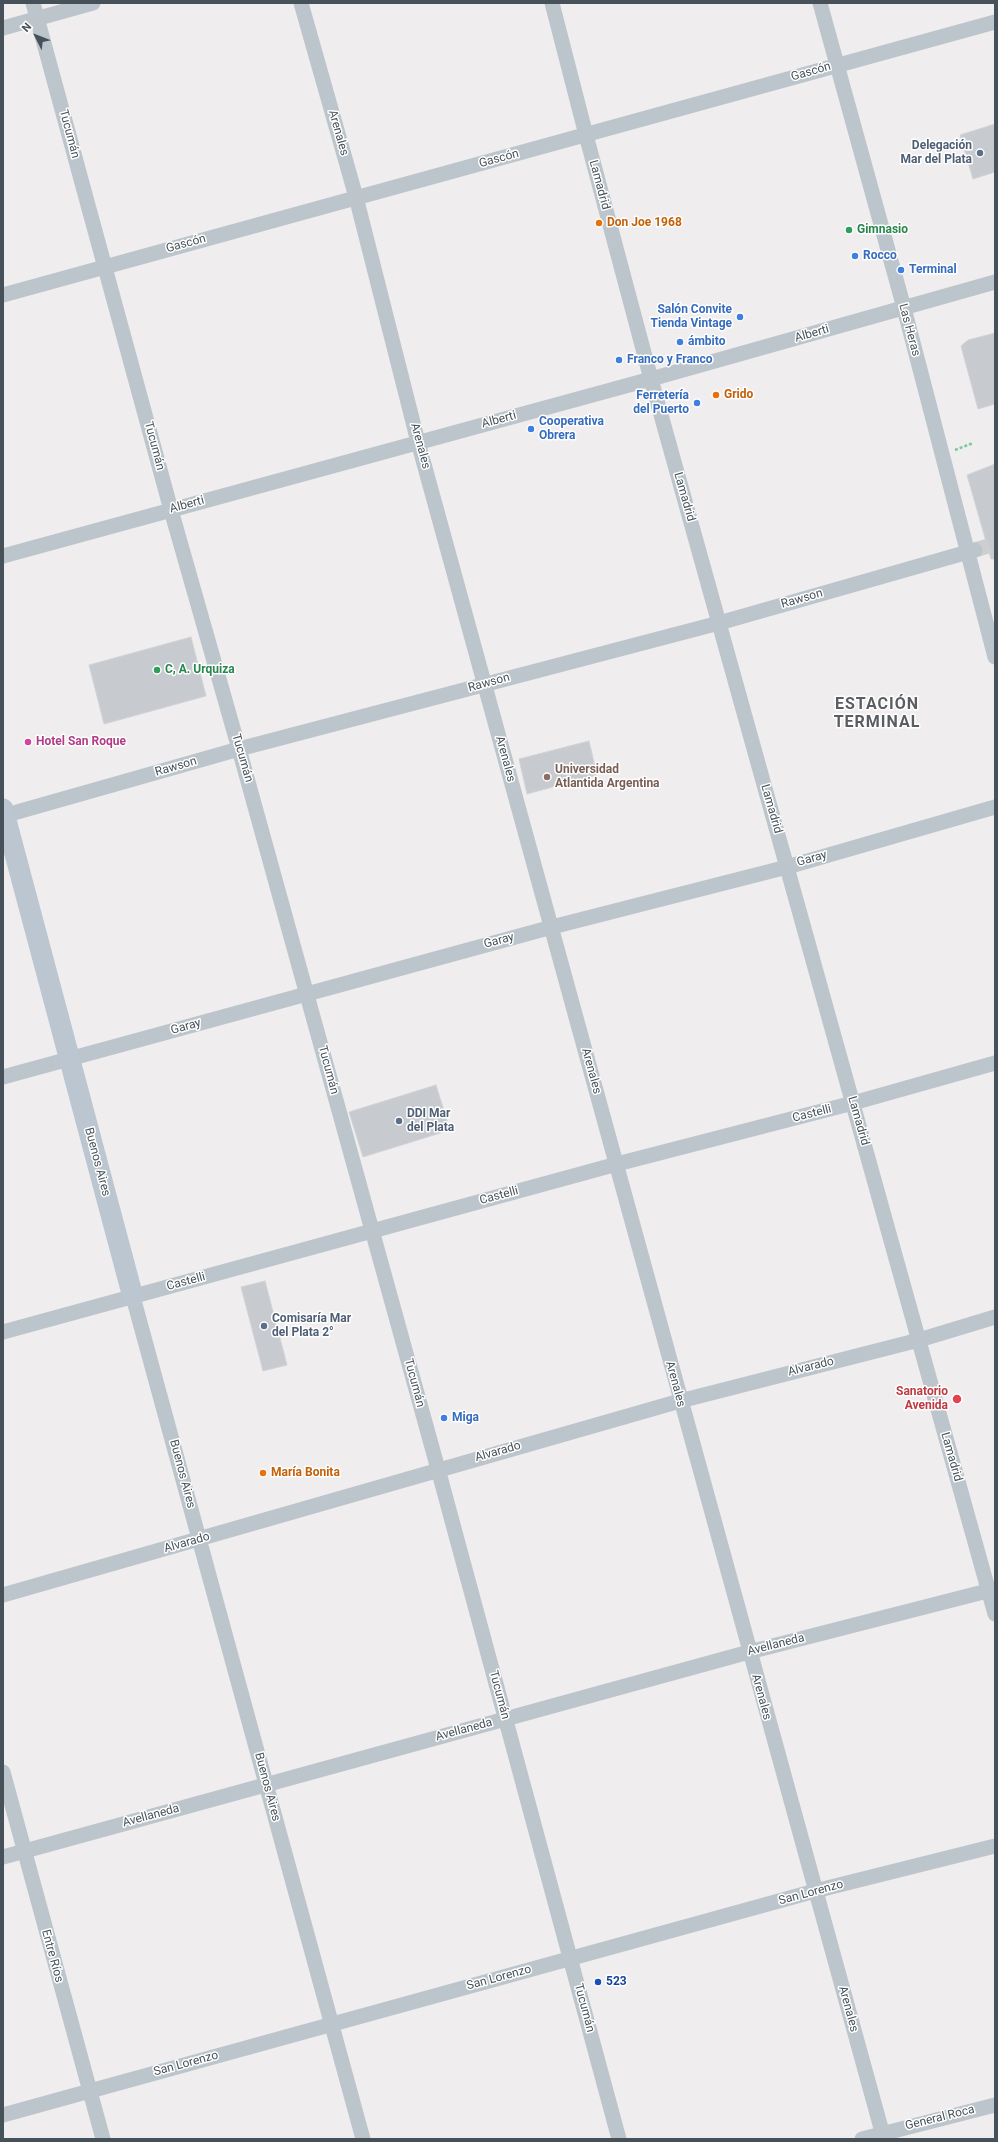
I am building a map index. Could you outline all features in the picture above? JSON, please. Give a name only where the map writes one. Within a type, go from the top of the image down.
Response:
[{"type":"street","name":"Tucumán","points":[[33,3],[171,510],[307,993],[438,1469],[619,2139]]},
{"type":"street","points":[[3,28],[93,3]]},
{"type":"street","name":"Arenales","points":[[302,3],[356,197],[418,442],[883,2136]]},
{"type":"street","name":"Lamadrid","points":[[552,3],[651,379],[919,1340],[992,1590],[995,1614]]},
{"type":"street","name":"Las Heras","points":[[820,3],[971,551],[995,657]]},
{"type":"street","name":"Gascón","points":[[3,295],[356,197],[586,136],[995,22]]},
{"type":"street","name":"Alberti","points":[[3,556],[651,379],[995,282]]},
{"type":"street","name":"Rawson","points":[[4,813],[239,749],[719,623],[971,551]]},
{"type":"street","name":"Garay","points":[[3,1077],[552,926],[787,867],[995,807]]},
{"type":"street","name":"Buenos Aires","points":[[4,813],[199,1540],[363,2139]]},
{"type":"street","name":"Castelli","points":[[3,1332],[372,1230],[617,1164],[853,1103],[995,1063]]},
{"type":"street","name":"Alvarado","points":[[3,1595],[199,1540],[438,1469],[680,1401],[919,1340],[995,1317]]},
{"type":"street","name":"Avellaneda","points":[[3,1857],[749,1652],[992,1590]]},
{"type":"street","name":"Entre Ríos","points":[[3,1772],[23,1851],[103,2139]]},
{"type":"street","name":"San Lorenzo","points":[[3,2115],[815,1891],[995,1846]]},
{"type":"street","name":"General Roca","points":[[862,2139],[883,2136],[995,2105]]},
{"type":"path","points":[[960,448],[973,443]]},
{"type":"building","name":"Delegación Mar del Plata","points":[[995,124],[995,172],[973,179],[960,135]]},
{"type":"building","points":[[995,333],[995,404],[978,409],[961,346],[968,340]]},
{"type":"building","points":[[995,464],[995,559],[991,559],[967,475]]},
{"type":"building","points":[[191,637],[206,696],[104,724],[89,665]]},
{"type":"building","points":[[589,741],[597,775],[527,794],[519,759]]},
{"type":"building","name":"DDI Mar del Plata","points":[[436,1085],[450,1130],[363,1157],[349,1112]]},
{"type":"building","name":"Comisaría Mar del Plata 2°","points":[[265,1281],[287,1365],[263,1371],[241,1287]]},
{"type":"tunnel","points":[[975,550],[995,544]]},
{"type":"place","name":"Delegación Mar del Plata","points":[[980,153]]},
{"type":"place","name":"Don Joe 1968","points":[[599,223]]},
{"type":"place","name":"Gimnasio","points":[[849,230]]},
{"type":"place","name":"Rocco","points":[[855,256]]},
{"type":"place","name":"Terminal","points":[[901,270]]},
{"type":"place","name":"Salón Convite Tienda Vintage","points":[[740,317]]},
{"type":"place","name":"ámbito","points":[[680,342]]},
{"type":"place","name":"Franco y Franco","points":[[619,360]]},
{"type":"place","name":"Grido","points":[[716,395]]},
{"type":"place","name":"Ferretería del Puerto","points":[[697,403]]},
{"type":"place","name":"Cooperativa Obrera","points":[[531,429]]},
{"type":"place","name":"C, A. Urquiza","points":[[157,670]]},
{"type":"place","name":"Hotel San Roque","points":[[28,742]]},
{"type":"place","name":"Universidad Atlantida Argentina","points":[[547,777]]},
{"type":"place","name":"DDI Mar del Plata","points":[[399,1121]]},
{"type":"place","name":"Comisaría Mar del Plata 2°","points":[[264,1326]]},
{"type":"place","name":"Sanatorio Avenida","points":[[957,1399]]},
{"type":"place","name":"Miga","points":[[444,1418]]},
{"type":"place","name":"María Bonita","points":[[263,1473]]},
{"type":"place","name":"523","points":[[598,1982]]},
{"type":"district","name":"ESTACIÓN TERMINAL","points":[[877,714]]}]
